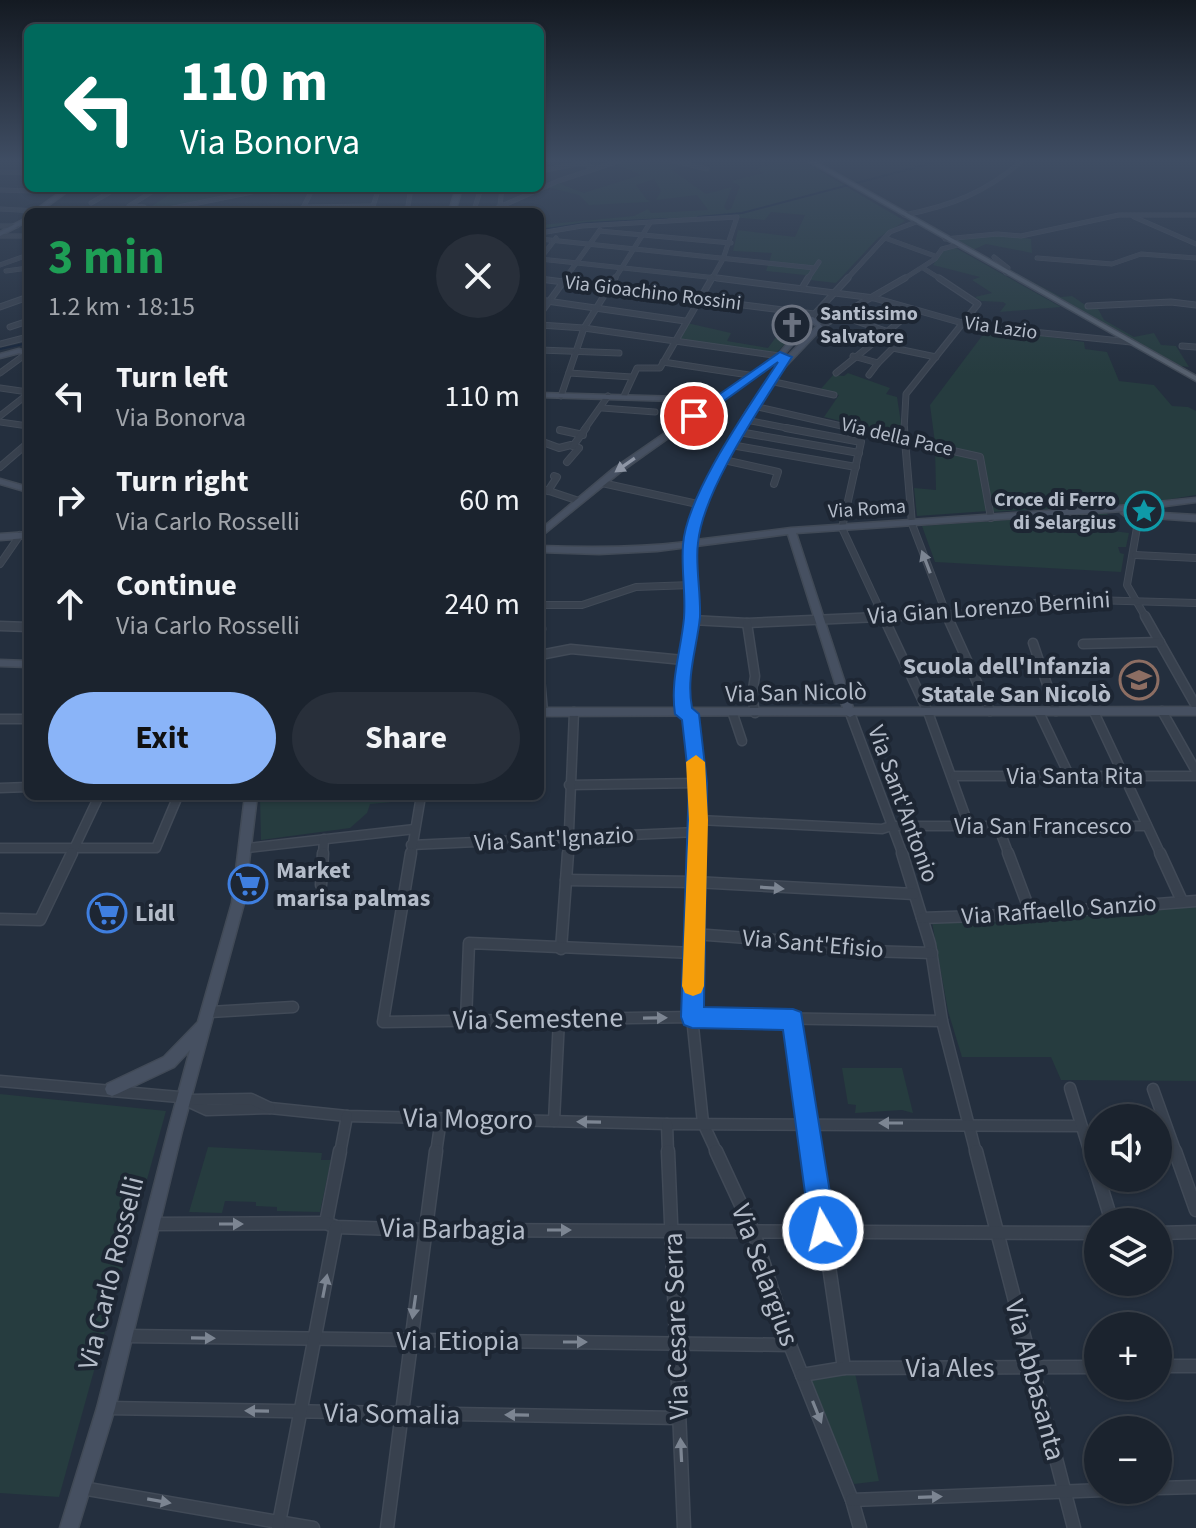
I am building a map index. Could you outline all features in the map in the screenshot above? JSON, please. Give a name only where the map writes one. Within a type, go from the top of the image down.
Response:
[{"type":"main road","points":[[932,231],[1196,379]]},
{"type":"main road","points":[[1175,367],[1196,372]]},
{"type":"street","points":[[544,254],[561,231]]},
{"type":"street","points":[[544,308],[599,231]]},
{"type":"street","points":[[602,231],[731,243]]},
{"type":"street","points":[[561,396],[584,328],[645,231]]},
{"type":"street","points":[[690,240],[692,231]]},
{"type":"street","points":[[624,396],[637,368],[660,368],[723,259],[734,231]]},
{"type":"street","points":[[692,1017],[698,783],[687,714],[681,696],[683,660],[692,620],[690,544],[702,505],[731,445],[783,356],[810,318],[892,231]]},
{"type":"street","points":[[945,239],[997,234],[1021,236],[1045,231]]},
{"type":"street","points":[[1167,231],[1196,244]]},
{"type":"street","points":[[0,235],[24,236]]},
{"type":"street","points":[[544,237],[589,245],[815,268]]},
{"type":"street","points":[[885,238],[935,256]]},
{"type":"street","points":[[544,531],[602,483],[749,375],[783,356],[820,326],[923,268],[942,249],[957,245]]},
{"type":"street","points":[[1037,258],[1112,264],[1141,254],[1196,258]]},
{"type":"street","points":[[0,265],[24,256]]},
{"type":"street","points":[[994,257],[1006,264],[1006,273]]},
{"type":"street","name":"Via Lazio","points":[[544,259],[835,291],[874,298],[962,324],[1131,342]]},
{"type":"street","points":[[802,288],[819,262]]},
{"type":"street","points":[[923,268],[977,301],[978,306],[906,394],[903,438],[912,524],[946,613],[990,711]]},
{"type":"street","points":[[6,271],[24,269]]},
{"type":"street","name":"Via Gioachino Rossini","points":[[544,280],[701,298],[810,318]]},
{"type":"street","points":[[0,307],[24,298]]},
{"type":"street","points":[[544,300],[685,321]]},
{"type":"street","points":[[1088,306],[1171,302],[1196,305]]},
{"type":"street","points":[[836,373],[853,356],[914,310]]},
{"type":"street","points":[[841,316],[904,337],[869,375]]},
{"type":"street","points":[[810,318],[820,326]]},
{"type":"street","points":[[10,327],[24,322]]},
{"type":"street","points":[[544,325],[783,356]]},
{"type":"street","points":[[0,344],[24,338]]},
{"type":"street","points":[[1182,346],[1196,347]]},
{"type":"street","points":[[893,348],[936,357]]},
{"type":"street","points":[[544,350],[619,353]]},
{"type":"street","points":[[0,356],[24,352]]},
{"type":"street","points":[[0,373],[24,353]]},
{"type":"street","points":[[853,356],[878,363]]},
{"type":"street","points":[[663,362],[749,375]]},
{"type":"street","points":[[569,373],[632,377]]},
{"type":"street","points":[[770,381],[834,395]]},
{"type":"street","points":[[0,388],[24,392]]},
{"type":"street","points":[[544,395],[716,400]]},
{"type":"street","points":[[0,416],[24,396]]},
{"type":"street","points":[[573,446],[608,396]]},
{"type":"street","name":"Via della Pace","points":[[754,406],[980,457],[991,518]]},
{"type":"street","points":[[602,408],[655,412]]},
{"type":"street","points":[[746,420],[860,441],[842,528],[928,712],[954,776],[969,826]]},
{"type":"street","points":[[0,422],[24,425]]},
{"type":"street","points":[[560,430],[583,435]]},
{"type":"street","points":[[739,432],[859,453]]},
{"type":"street","points":[[544,442],[559,448],[579,448],[567,462]]},
{"type":"street","points":[[731,445],[856,467]]},
{"type":"street","points":[[0,467],[24,446]]},
{"type":"street","points":[[724,460],[778,472],[774,484]]},
{"type":"street","points":[[548,491],[557,477],[554,476]]},
{"type":"street","points":[[0,481],[24,489]]},
{"type":"street","points":[[602,483],[702,505]]},
{"type":"street","points":[[544,490],[579,501]]},
{"type":"street","name":"Via Roma","points":[[544,549],[621,551],[791,531],[1122,511],[1196,500]]},
{"type":"street","points":[[1167,504],[1185,518]]},
{"type":"street","points":[[1122,511],[1139,516],[1196,518]]},
{"type":"street","points":[[1139,516],[1135,555],[1127,585],[1196,708]]},
{"type":"street","name":"Via Sant'Antonio","points":[[791,531],[850,713],[922,918],[932,953],[942,1021],[969,1123]]},
{"type":"street","points":[[0,537],[24,535]]},
{"type":"street","points":[[0,564],[24,535]]},
{"type":"street","points":[[1135,555],[1196,558]]},
{"type":"street","points":[[544,605],[582,605],[636,587],[692,585]]},
{"type":"street","name":"Via Gian Lorenzo Bernini","points":[[692,620],[747,623],[987,612],[1056,599],[1196,603]]},
{"type":"street","points":[[747,623],[755,676],[752,696],[755,713]]},
{"type":"street","points":[[0,626],[24,627]]},
{"type":"street","points":[[1083,644],[1160,642]]},
{"type":"street","points":[[1033,643],[1056,711]]},
{"type":"street","points":[[544,654],[571,649],[683,660]]},
{"type":"street","points":[[0,663],[24,664]]},
{"type":"street","name":"Via San Nicolò","points":[[544,712],[1094,712],[1196,708]]},
{"type":"street","points":[[1162,711],[1196,774]]},
{"type":"street","points":[[561,949],[574,712]]},
{"type":"street","points":[[1039,712],[1069,775]]},
{"type":"street","points":[[1094,712],[1182,901]]},
{"type":"street","points":[[733,714],[742,741]]},
{"type":"street","points":[[0,719],[24,719]]},
{"type":"street","name":"Via Santa Rita","points":[[954,776],[1196,774]]},
{"type":"street","points":[[569,785],[698,783]]},
{"type":"street","points":[[0,788],[24,787]]},
{"type":"street","points":[[0,919],[40,920],[97,800]]},
{"type":"street","points":[[0,848],[156,848],[176,800]]},
{"type":"street","name":"Via Carlo Rosselli","points":[[69,1528],[106,1408],[238,903],[251,800]]},
{"type":"street","points":[[411,845],[420,800]]},
{"type":"street","name":"Via San Francesco","points":[[699,820],[882,829],[891,826],[1147,826]]},
{"type":"street","points":[[998,826],[1031,914]]},
{"type":"street","points":[[247,848],[415,829]]},
{"type":"street","name":"Via Sant'Ignazio","points":[[411,845],[697,832]]},
{"type":"street","points":[[321,885],[324,839]]},
{"type":"street","name":"Via Semestene","points":[[411,845],[383,1022],[692,1017],[942,1021]]},
{"type":"street","points":[[566,880],[695,882],[914,894]]},
{"type":"street","name":"Via Raffaello Sanzio","points":[[922,918],[1031,914],[1196,901]]},
{"type":"street","name":"Via Sant'Efisio","points":[[694,934],[816,943],[836,950],[932,953]]},
{"type":"street","points":[[466,1021],[469,943],[693,953]]},
{"type":"street","points":[[112,1089],[169,1062],[207,1022],[293,1007]]},
{"type":"street","name":"Via Selargius","points":[[692,1017],[703,1123],[754,1233],[790,1345],[852,1500],[860,1528]]},
{"type":"street","points":[[554,1121],[559,1019]]},
{"type":"street","points":[[793,1019],[844,1368]]},
{"type":"street","name":"Via Mogoro","points":[[0,1081],[112,1089],[185,1100],[207,1110],[270,1108],[347,1116],[667,1124],[969,1123],[1081,1126]]},
{"type":"street","points":[[1070,1088],[1107,1208]]},
{"type":"street","points":[[1153,1089],[1196,1210]]},
{"type":"street","points":[[279,1525],[315,1339],[347,1116]]},
{"type":"street","points":[[387,1528],[441,1119]]},
{"type":"street","name":"Via Abbasanta","points":[[969,1123],[1074,1528]]},
{"type":"street","name":"Via Cesare Serra","points":[[667,1124],[684,1528]]},
{"type":"street","name":"Via Barbagia","points":[[153,1224],[331,1225],[425,1230],[1084,1233]]},
{"type":"street","points":[[1172,1233],[1196,1232]]},
{"type":"street","name":"Via Etiopia","points":[[125,1336],[790,1345]]},
{"type":"street","points":[[1172,1366],[1196,1366]]},
{"type":"street","name":"Via Ales","points":[[802,1375],[844,1368],[1084,1367]]},
{"type":"street","name":"Via Somalia","points":[[106,1408],[679,1418]]},
{"type":"street","points":[[1172,1488],[1196,1487]]},
{"type":"street","points":[[82,1488],[279,1525],[313,1528]]},
{"type":"street","points":[[852,1500],[1084,1490]]},
{"type":"green space","points":[[738,231],[795,237],[798,231],[889,231],[878,238],[836,283],[810,280],[805,275],[766,271],[772,253],[733,251]]},
{"type":"green space","points":[[1002,235],[1031,239],[1032,253],[986,244],[973,250],[952,238]]},
{"type":"green space","points":[[952,248],[1061,307],[1000,312],[1006,304],[1003,302],[981,301],[975,297],[992,293],[972,280],[980,277],[933,265],[942,251]]},
{"type":"green space","points":[[1018,274],[1061,297],[1072,296],[1088,307],[1097,307],[1104,320],[1134,337],[1154,333],[1161,345],[1176,346],[1189,367],[1180,366]]},
{"type":"green space","points":[[687,323],[731,333],[727,341],[768,348],[776,337],[789,340],[776,353],[677,339]]},
{"type":"green space","points":[[988,328],[1084,342],[1085,349],[1107,352],[1119,381],[1154,385],[1172,406],[1196,411],[1196,495],[1140,504],[992,512],[983,454],[935,443],[930,405]]},
{"type":"green space","points":[[848,373],[890,388],[886,394],[897,397],[903,436],[824,417],[839,395],[820,390],[833,375],[844,376]]},
{"type":"green space","points":[[935,448],[979,458],[988,511],[917,516],[914,488],[936,490]]},
{"type":"green space","points":[[1107,513],[1113,531],[1129,533],[1126,547],[1118,547],[1124,554],[1121,572],[935,562],[922,526]]},
{"type":"green space","points":[[260,800],[392,800],[370,804],[367,813],[350,828],[261,840]]},
{"type":"green space","points":[[1196,906],[1196,1081],[1061,1080],[1051,1057],[962,1057],[948,1011],[932,922]]},
{"type":"green space","points":[[842,1068],[902,1068],[913,1113],[902,1110],[855,1113],[856,1105],[848,1104]]},
{"type":"green space","points":[[0,1094],[166,1111],[59,1497],[0,1493]]},
{"type":"green space","points":[[208,1147],[322,1153],[321,1160],[331,1160],[320,1212],[277,1211],[277,1207],[256,1206],[256,1202],[225,1201],[222,1213],[189,1212]]},
{"type":"green space","points":[[855,1373],[879,1481],[854,1484],[809,1381],[813,1377]]},
{"type":"waterway","points":[[0,349],[24,344]]},
{"type":"slow traffic","points":[[693,986],[699,820],[696,762]]},
{"type":"place","name":"Santissimo Salvatore","points":[[792,325]]},
{"type":"place","name":"Croce di Ferro di Selargius","points":[[1144,511]]},
{"type":"place","name":"Scuola dell'Infanzia Statale San Nicolò","points":[[1139,680]]},
{"type":"place","name":"Market marisa palmas","points":[[248,884]]},
{"type":"place","name":"Lidl","points":[[107,913]]},
{"type":"route","points":[[694,416],[749,375],[780,356],[787,357],[731,445],[698,511],[690,544],[692,620],[683,660],[681,696],[684,714],[690,714],[698,783],[692,1017],[793,1019],[823,1230]]}]
